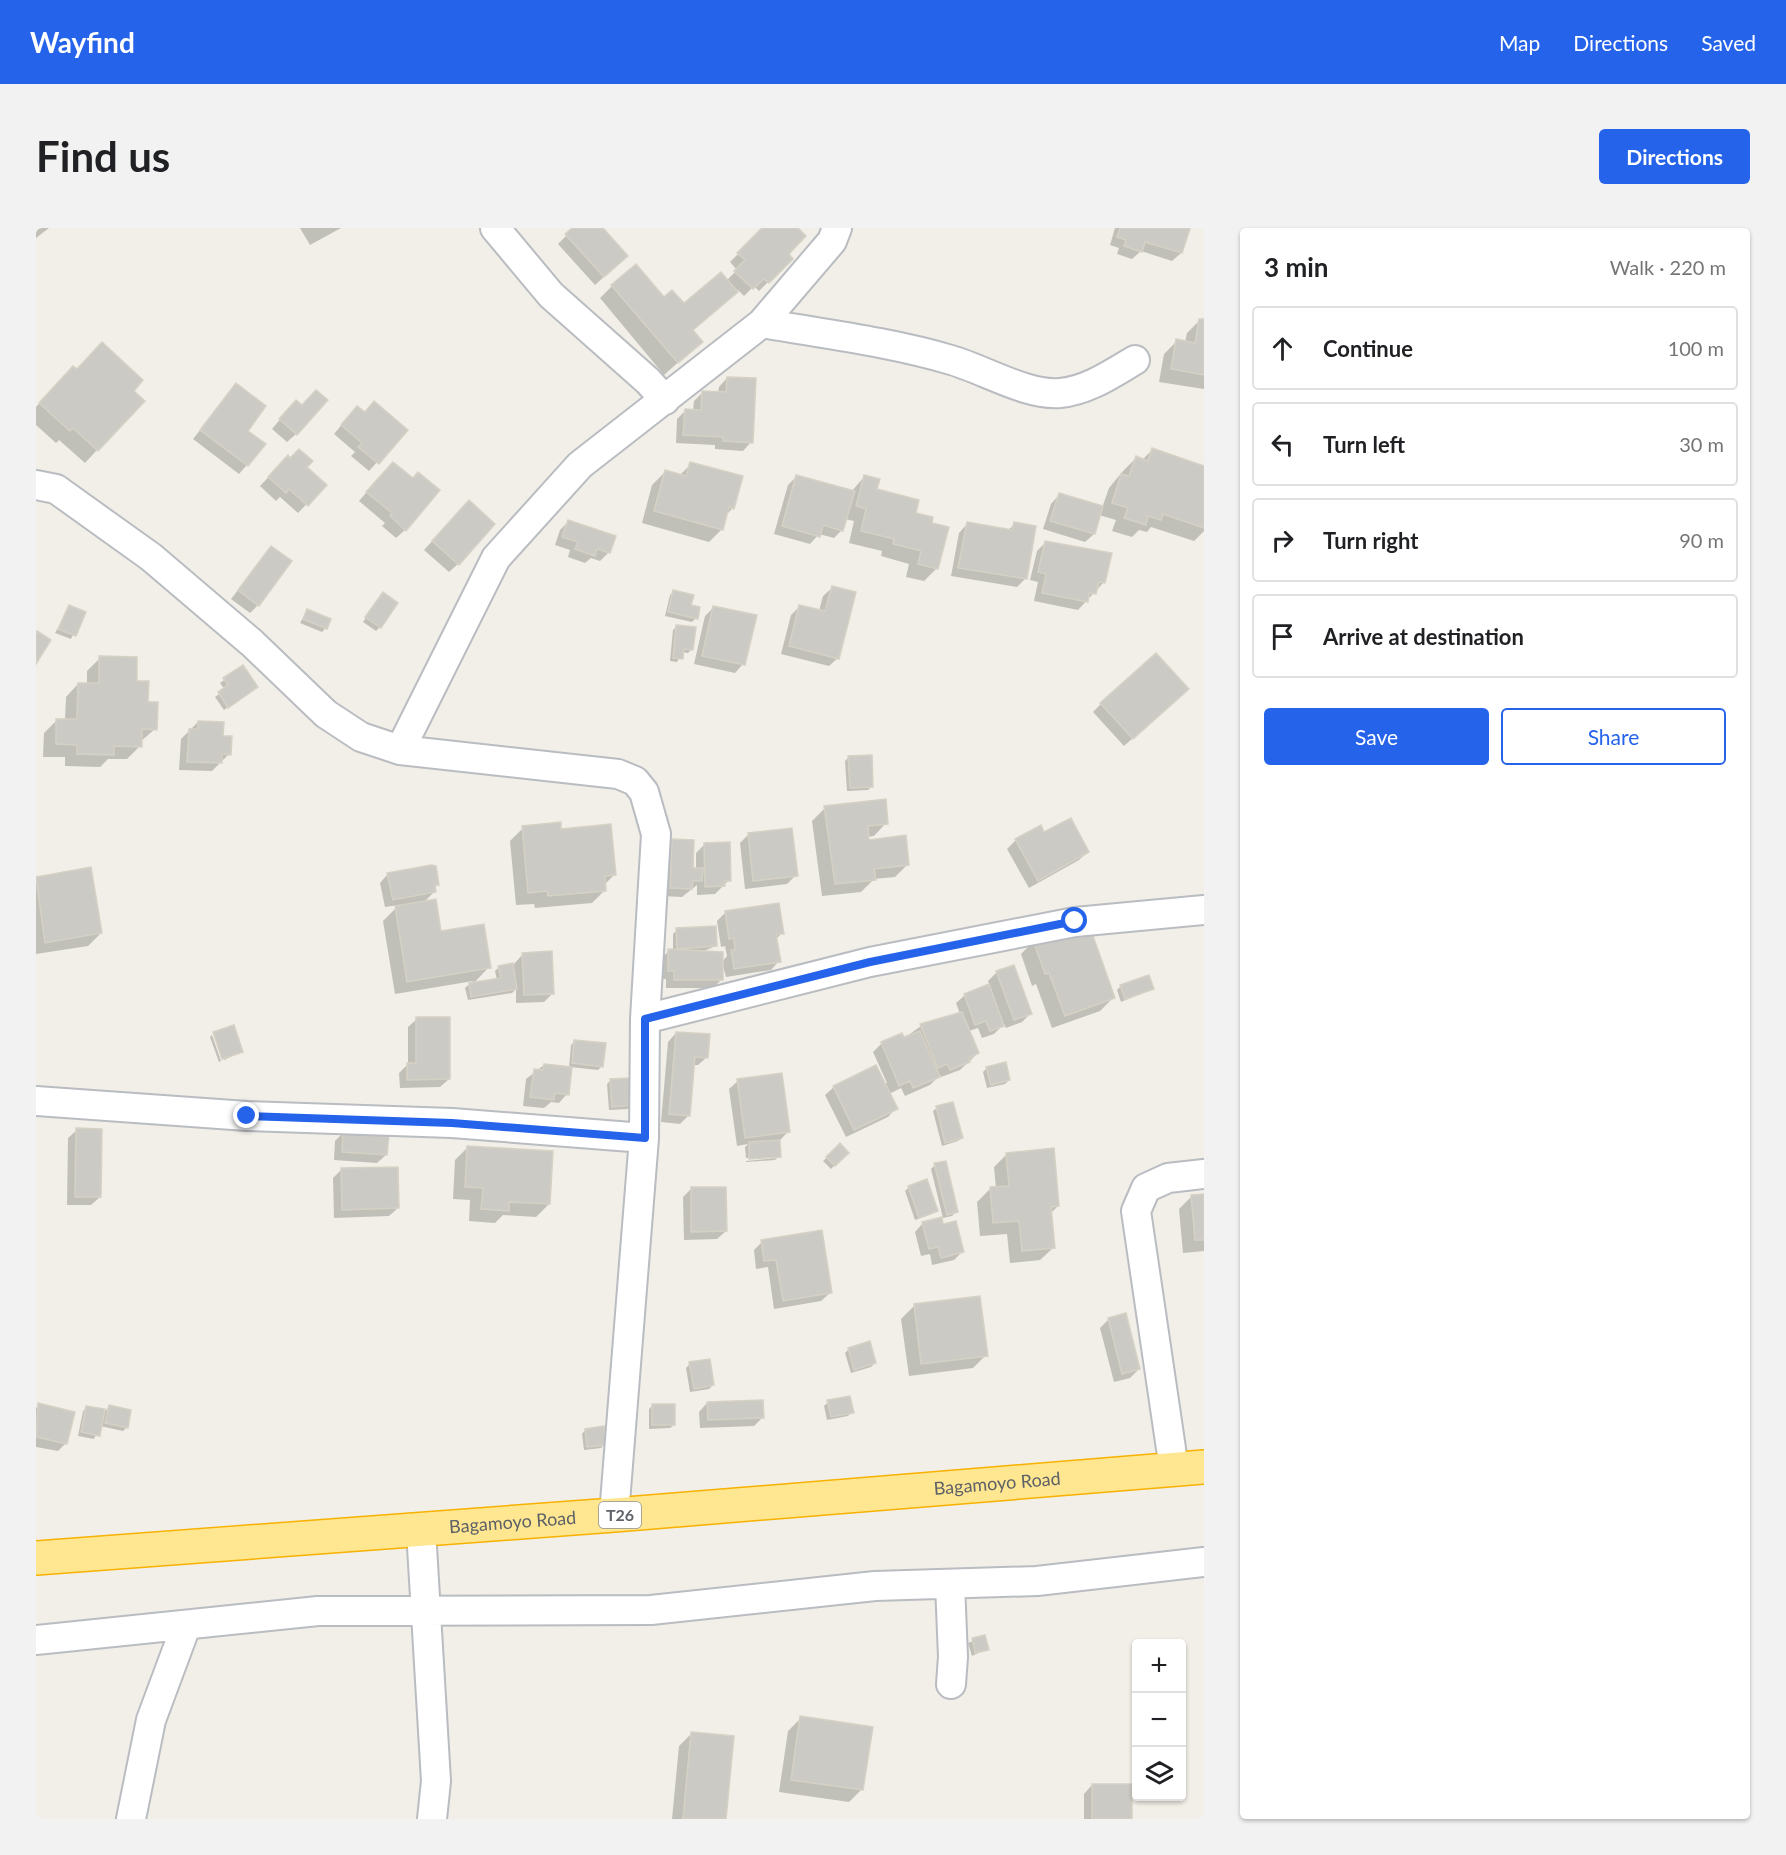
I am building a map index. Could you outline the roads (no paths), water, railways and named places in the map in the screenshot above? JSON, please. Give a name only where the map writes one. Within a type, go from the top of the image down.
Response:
[{"type":"highway","name":"Bagamoyo Road","points":[[36,1558],[614,1515],[1189,1468]]},
{"type":"street","points":[[495,228],[551,295],[648,381],[665,400]]},
{"type":"street","points":[[400,750],[496,558],[580,465],[762,323],[832,241],[837,228]]},
{"type":"street","points":[[762,323],[873,342],[952,360],[1018,386],[1060,394],[1090,385],[1136,360]]},
{"type":"street","points":[[36,484],[56,489],[151,557],[252,643],[326,714],[361,737],[400,750],[618,774],[634,781],[644,792],[656,834],[645,1019],[645,1138],[614,1515]]},
{"type":"street","points":[[645,1019],[870,962],[1075,921],[1204,910]]},
{"type":"street","points":[[36,1101],[247,1116],[452,1123],[645,1138]]},
{"type":"street","points":[[1189,1468],[1136,1211],[1146,1188],[1168,1178],[1204,1174]]},
{"type":"street","points":[[421,1530],[436,1781],[432,1819]]},
{"type":"street","points":[[36,1640],[318,1611],[651,1610],[875,1586],[1037,1581],[1204,1562]]},
{"type":"street","points":[[950,1584],[953,1657],[951,1684]]},
{"type":"street","points":[[131,1819],[151,1720],[186,1626]]}]
